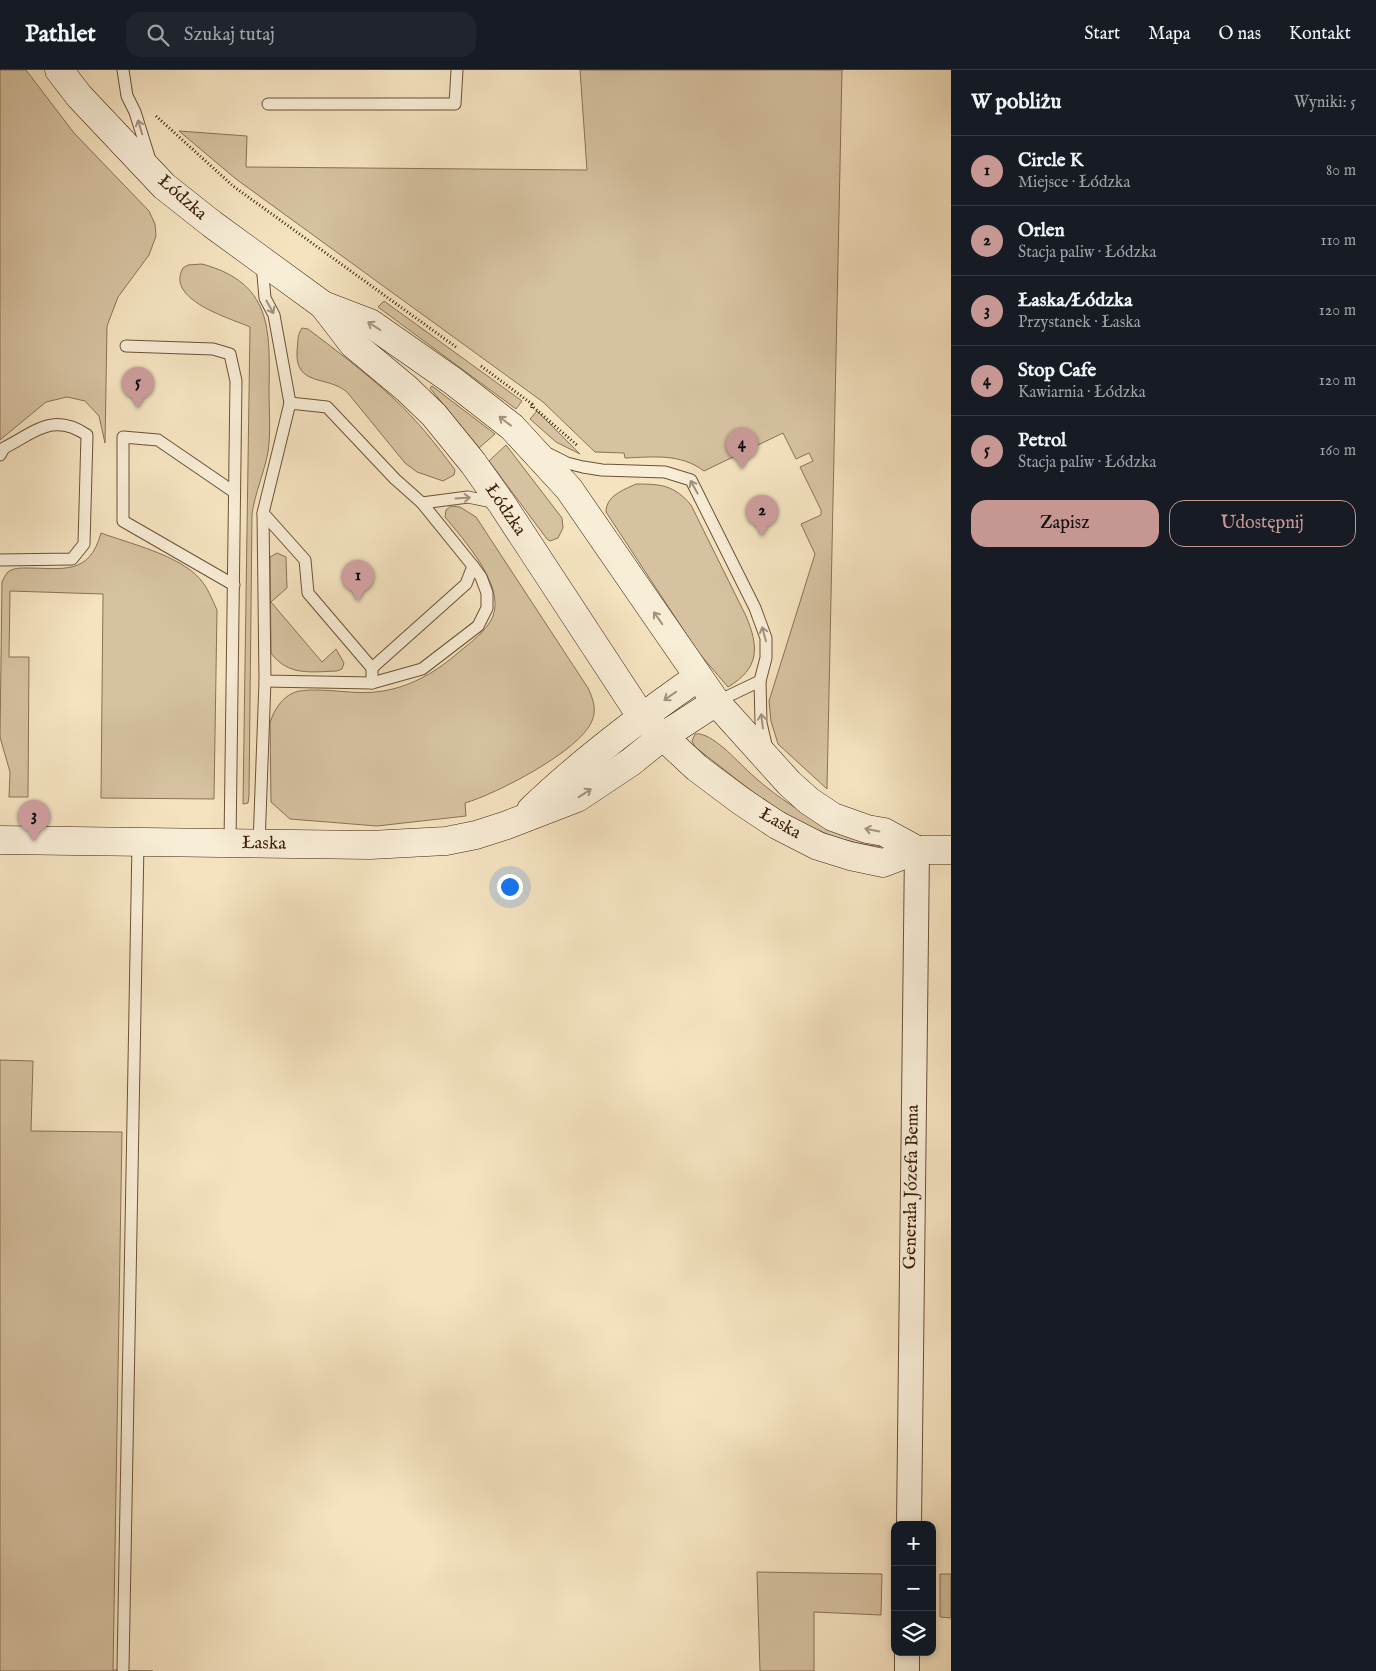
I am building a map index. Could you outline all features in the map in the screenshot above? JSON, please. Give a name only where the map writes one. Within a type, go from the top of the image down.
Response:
[{"type":"main road","name":"Łódzka","points":[[60,70],[79,96],[177,197],[323,305],[370,323],[453,381],[529,443],[569,489],[698,677]]},
{"type":"main road","name":"Łódzka","points":[[323,305],[353,344],[407,389],[434,415],[473,463],[642,716],[662,737]]},
{"type":"main road","name":"Łaska","points":[[524,817],[567,775],[642,716],[698,677],[716,702],[768,761],[809,801],[833,817],[867,829],[884,832],[917,850]]},
{"type":"main road","name":"Łaska","points":[[0,840],[370,845],[446,842],[476,835],[576,798],[631,762],[662,737],[716,702]]},
{"type":"main road","name":"Łaska","points":[[662,737],[697,768],[741,801],[777,825],[818,846],[883,863],[917,850],[951,850]]},
{"type":"street","name":"Generała Józefa Bema","points":[[908,1521],[917,850]]},
{"type":"street","points":[[907,1656],[907,1671]]},
{"type":"lane","points":[[123,70],[123,85],[135,112],[154,174]]},
{"type":"lane","points":[[268,104],[456,104],[457,70]]},
{"type":"lane","points":[[259,844],[265,681],[263,513],[290,403],[274,315],[265,298],[262,260]]},
{"type":"lane","points":[[126,346],[213,349],[230,354],[236,381],[230,844]]},
{"type":"lane","points":[[265,681],[372,683],[422,669],[478,626],[487,608],[487,593],[481,577],[422,503],[395,479],[327,407],[290,403]]},
{"type":"lane","points":[[0,455],[4,448],[51,423],[73,425],[87,435],[84,544],[72,559],[0,560]]},
{"type":"lane","points":[[234,492],[158,440],[123,437],[123,521],[234,585]]},
{"type":"lane","points":[[529,443],[567,463],[602,470],[665,472],[691,480],[755,608],[766,638],[766,658],[760,681],[762,723],[768,761]]},
{"type":"lane","points":[[422,503],[468,497],[502,504]]},
{"type":"lane","points":[[263,513],[305,560],[308,593],[372,668],[372,683]]},
{"type":"lane","points":[[372,668],[466,584],[473,566]]},
{"type":"lane","points":[[716,702],[760,681]]},
{"type":"lane","points":[[123,1669],[138,843]]},
{"type":"path","points":[[123,85],[233,186],[460,350]]},
{"type":"path","points":[[476,362],[532,404],[602,470]]},
{"type":"path","points":[[529,443],[532,404]]},
{"type":"shaded area","points":[[0,70],[26,70],[74,133],[149,211],[155,224],[156,236],[149,255],[118,297],[107,326],[105,443],[99,416],[85,401],[67,397],[46,402],[0,440]]},
{"type":"shaded area","points":[[580,70],[842,70],[827,789],[778,744],[771,721],[769,701],[815,554],[801,524],[821,515],[821,510],[800,467],[813,461],[809,453],[796,459],[783,433],[704,471],[685,461],[666,457],[625,458],[624,453],[595,452],[543,402],[236,179],[179,131],[247,136],[246,167],[587,170]]},
{"type":"shaded area","points":[[202,264],[225,272],[242,283],[254,296],[262,311],[267,328],[269,347],[269,444],[252,514],[249,796],[248,803],[243,804],[250,327],[202,306],[183,289],[180,279],[183,268],[188,265]]},
{"type":"shaded area","points":[[384,301],[522,401],[516,409],[378,307]]},
{"type":"shaded area","points":[[302,328],[308,329],[372,379],[401,405],[441,451],[455,470],[454,475],[443,481],[417,472],[405,463],[347,392],[330,383],[314,379],[301,370],[297,351],[298,336]]},
{"type":"shaded area","points":[[432,386],[495,434],[479,448],[430,388]]},
{"type":"shaded area","points":[[537,411],[580,454],[556,442],[530,419]]},
{"type":"shaded area","points":[[506,445],[562,518],[563,528],[558,538],[550,541],[547,539],[489,461]]},
{"type":"shaded area","points":[[636,484],[653,484],[666,487],[679,493],[691,505],[746,616],[753,638],[754,656],[746,672],[728,687],[698,652],[606,512],[612,498],[621,491]]},
{"type":"shaded area","points":[[451,506],[460,507],[476,517],[588,688],[594,708],[592,721],[584,733],[555,758],[496,791],[465,803],[466,816],[377,826],[290,819],[271,802],[270,723],[274,713],[284,699],[299,691],[309,690],[373,692],[394,689],[424,677],[451,659],[487,627],[493,616],[495,604],[488,577],[462,537],[445,517],[446,510]]},
{"type":"shaded area","points":[[101,533],[154,551],[180,563],[203,582],[217,610],[214,799],[101,798],[103,594],[10,591],[9,657],[29,657],[28,797],[9,797],[10,772],[0,737],[2,582],[8,572],[14,569],[52,569],[73,567],[82,563],[96,547]]},
{"type":"shaded area","points":[[277,553],[286,557],[287,588],[271,602],[322,662],[336,649],[344,663],[342,669],[318,672],[300,671],[285,666],[271,653],[270,557]]},
{"type":"shaded area","points":[[695,734],[709,737],[716,742],[766,787],[797,809],[829,826],[884,847],[856,843],[830,835],[782,812],[695,747],[692,741]]},
{"type":"shaded area","points":[[0,1060],[33,1061],[31,1131],[122,1132],[113,1670],[153,1671],[0,1671]]},
{"type":"shaded area","points":[[757,1572],[882,1574],[881,1615],[814,1612],[814,1671],[760,1671]]},
{"type":"shaded area","points":[[940,1574],[951,1574],[951,1618],[940,1617]]},
{"type":"place","name":"Petrol","points":[[138,408]]},
{"type":"place","name":"Stop Cafe","points":[[742,469]]},
{"type":"place","name":"Orlen","points":[[762,536]]},
{"type":"place","name":"Circle K","points":[[358,601]]},
{"type":"place","name":"Łaska/Łódzka","points":[[34,841]]}]
